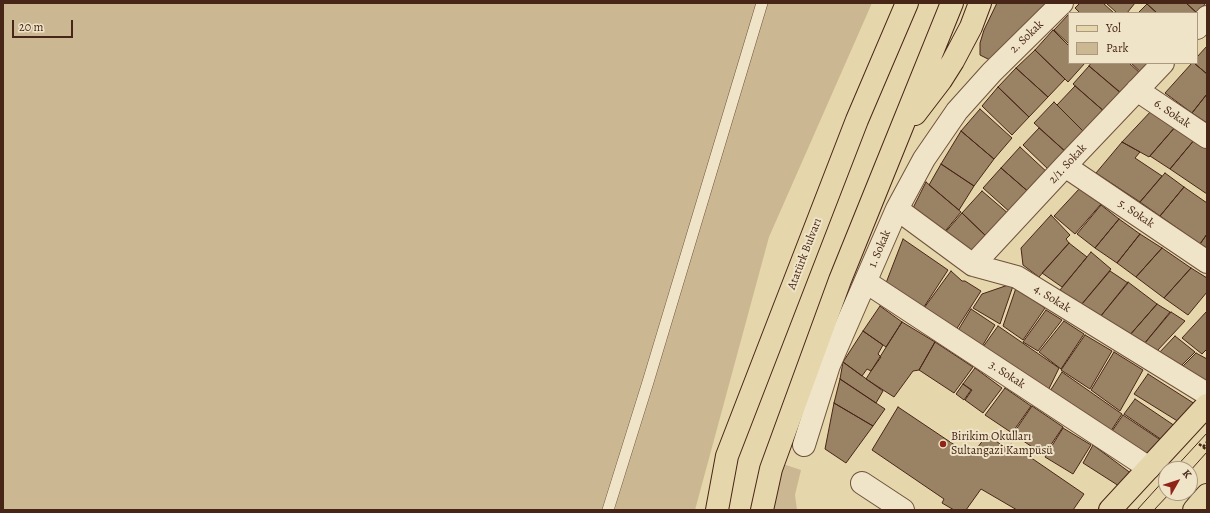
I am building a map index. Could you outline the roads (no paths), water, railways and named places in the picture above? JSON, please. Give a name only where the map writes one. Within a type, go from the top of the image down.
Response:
[{"type":"main road","name":"Atatürk Bulvarı","points":[[717,510],[727,456],[857,120],[907,3]]},
{"type":"main road","points":[[762,510],[771,469],[840,280],[952,3]]},
{"type":"main road","points":[[898,138],[941,80],[953,61],[971,27],[980,3]]},
{"type":"main road","points":[[1110,510],[1207,405]]},
{"type":"street","name":"2. Sokak","points":[[992,72],[1062,3]]},
{"type":"street","points":[[1198,27],[1207,17]]},
{"type":"street","name":"2/1. Sokak","points":[[973,265],[1162,64]]},
{"type":"street","name":"1. Sokak","points":[[804,445],[829,365],[897,209],[928,153],[957,111],[992,72]]},
{"type":"street","name":"6. Sokak","points":[[1137,90],[1207,137]]},
{"type":"street","name":"5. Sokak","points":[[1065,166],[1207,262]]},
{"type":"street","name":"4. Sokak","points":[[897,209],[973,265],[1017,277],[1207,394]]},
{"type":"street","name":"3. Sokak","points":[[866,282],[1149,468]]},
{"type":"street","points":[[862,483],[903,510]]},
{"type":"lane","points":[[608,510],[762,3]]},
{"type":"tram line","points":[[1181,461],[1207,433]]},
{"type":"tram line","points":[[1198,462],[1207,452]]},
{"type":"tram line","points":[[1137,510],[1158,487]]},
{"type":"tram line","points":[[1154,510],[1162,501]]},
{"type":"place","name":"Birikim Okulları Sultangazi Kampüsü","points":[[943,444]]}]
